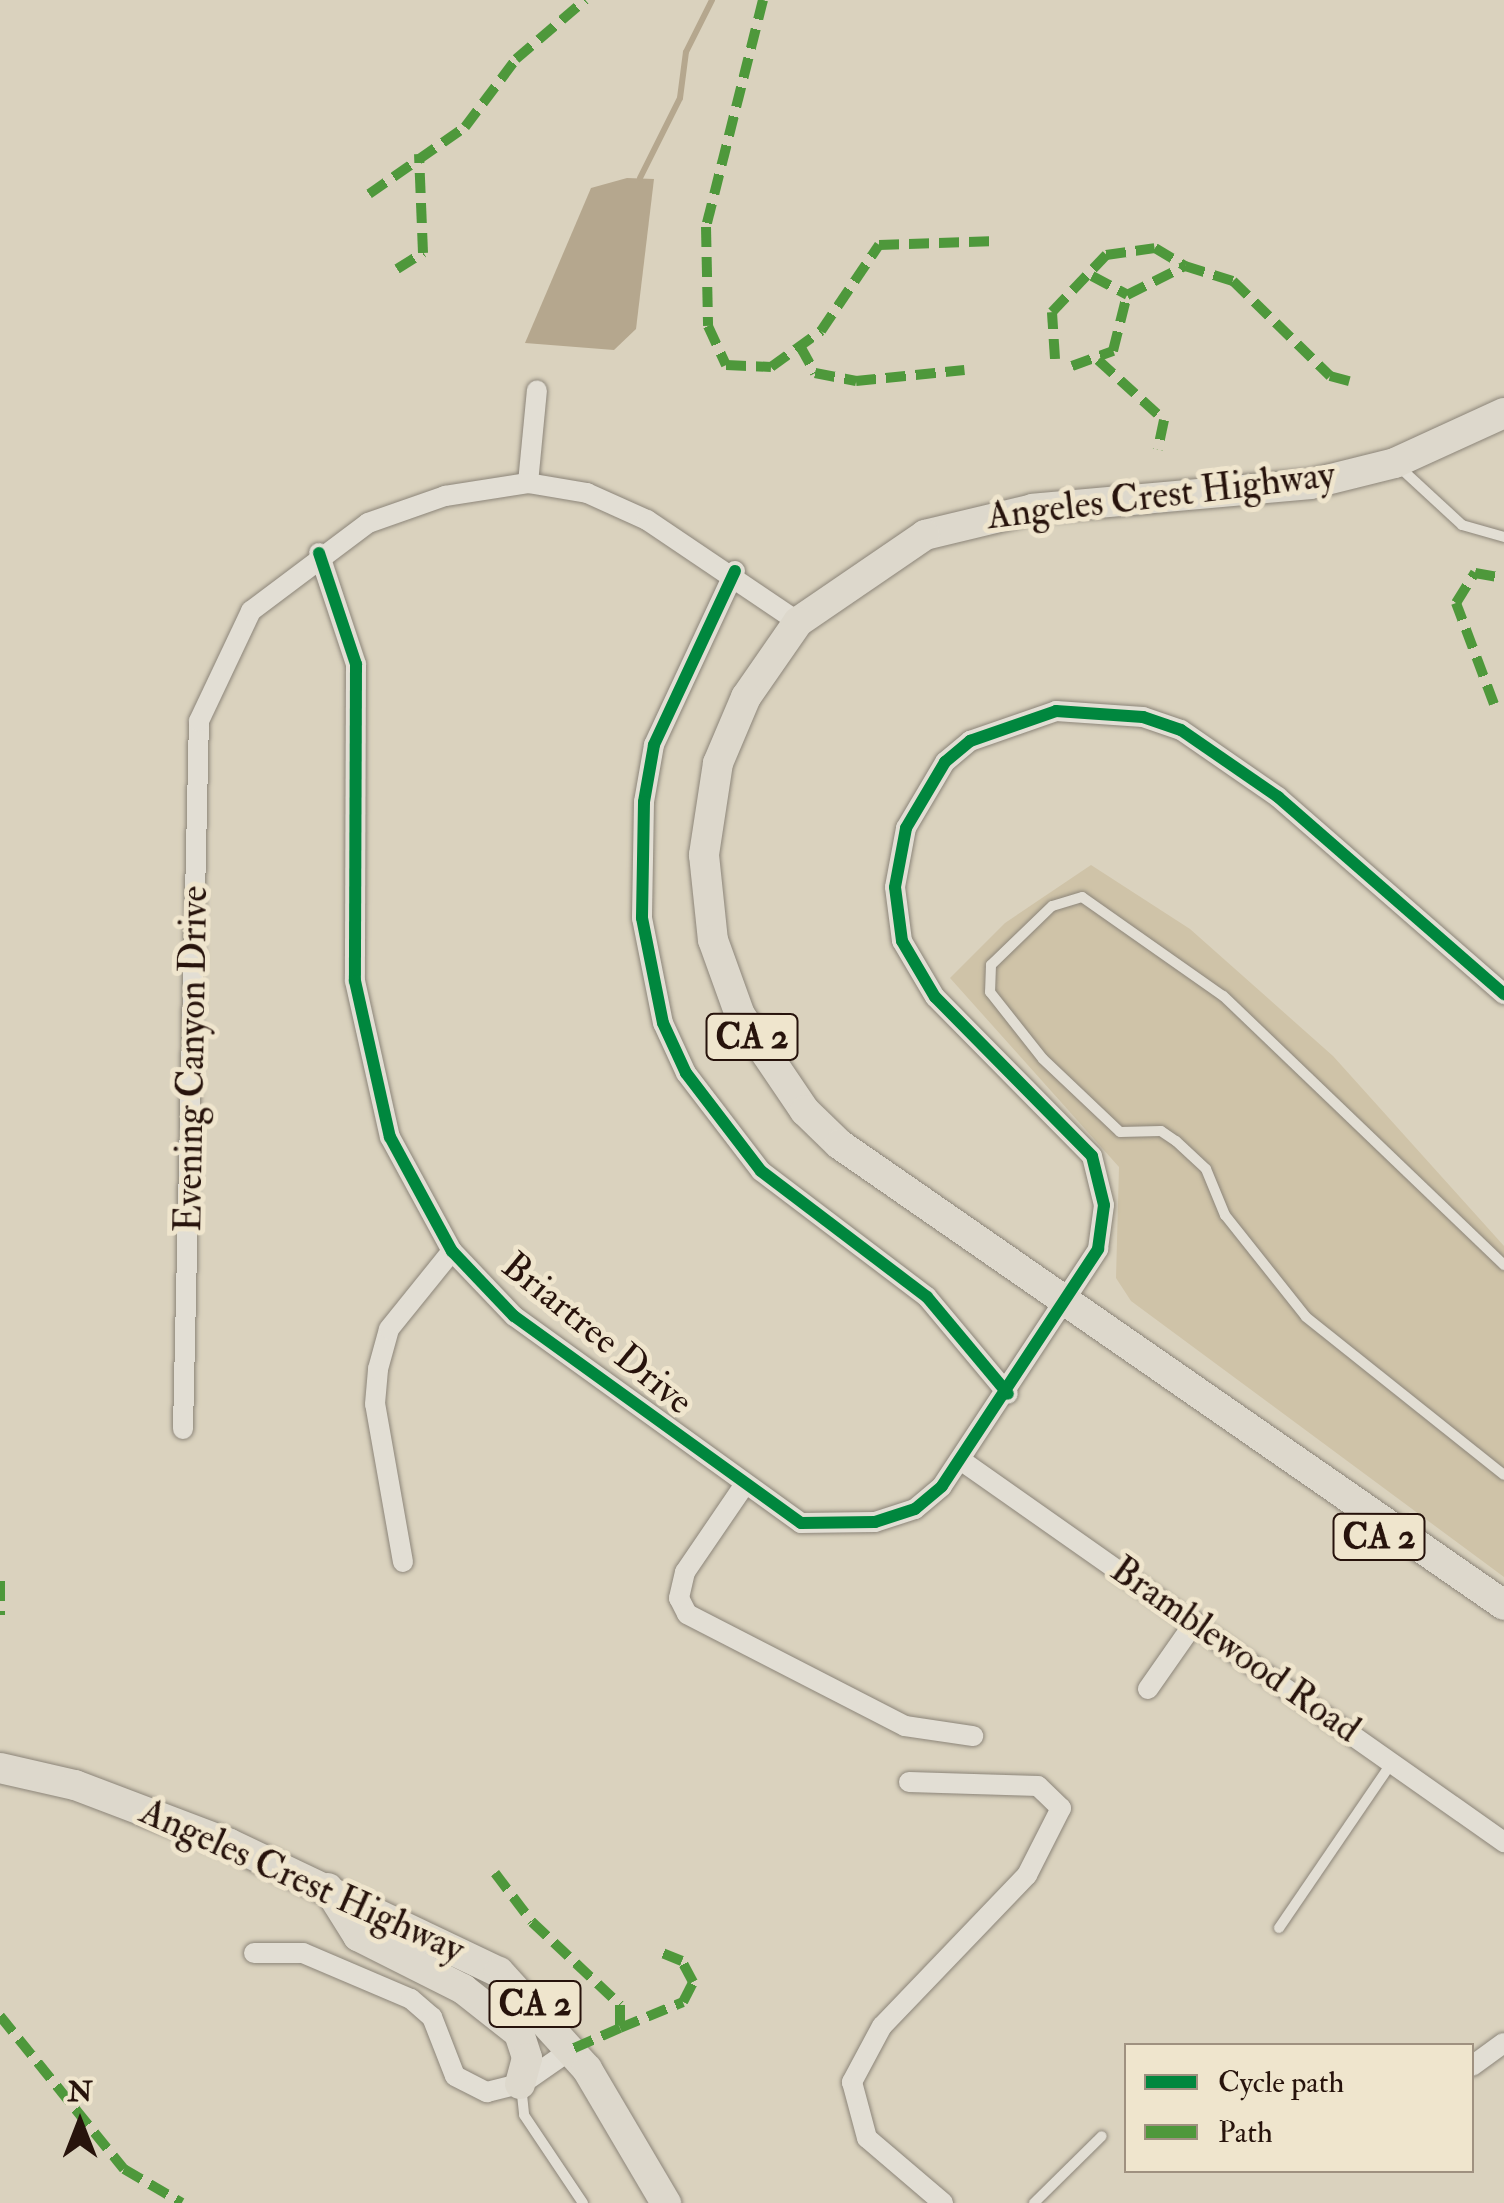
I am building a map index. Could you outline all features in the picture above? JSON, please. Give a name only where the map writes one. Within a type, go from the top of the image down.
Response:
[{"type":"main road","name":"Angeles Crest Highway","points":[[1504,413],[1395,463],[1249,494],[974,517],[878,562],[798,622],[746,697],[707,812],[706,898],[729,989],[770,1065],[839,1144],[1504,1605]]},
{"type":"main road","name":"Angeles Crest Highway","points":[[1262,1440],[1316,1491],[1504,1625]]},
{"type":"main road","name":"Angeles Crest Highway","points":[[0,1768],[40,1776],[328,1888],[499,1972],[572,2049],[666,2203]]},
{"type":"main road","points":[[328,1888],[358,1936],[463,1989],[518,2032],[527,2058],[520,2084]]},
{"type":"street","points":[[528,483],[536,390]]},
{"type":"street","name":"Evening Canyon Drive","points":[[183,1429],[200,721],[208,691],[251,611],[319,553],[368,523],[445,496],[528,483],[587,492],[735,571],[798,622]]},
{"type":"street","name":"Briartree Drive","points":[[319,553],[356,664],[355,981],[370,1066],[390,1137],[452,1251],[514,1316],[743,1488],[801,1523],[858,1524],[914,1509],[962,1461],[1008,1394],[1064,1303],[1102,1229],[1092,1156],[935,997],[896,915],[906,828],[944,762],[970,741],[1056,711],[1143,716],[1181,730],[1278,797],[1504,994]]},
{"type":"street","points":[[735,571],[654,744],[644,802],[642,918],[663,1022],[686,1073],[761,1172],[927,1297],[1008,1394]]},
{"type":"street","points":[[403,1562],[374,1404],[378,1369],[397,1318],[452,1251]]},
{"type":"street","name":"Bramblewood Road","points":[[962,1461],[1394,1760],[1504,1842]]},
{"type":"street","points":[[743,1488],[685,1572],[679,1598],[687,1614],[905,1726],[973,1736]]},
{"type":"street","points":[[1148,1689],[1195,1622]]},
{"type":"street","points":[[909,1782],[1050,1789],[1061,1808],[1027,1875],[882,2026],[852,2082],[867,2138],[943,2203]]},
{"type":"street","points":[[254,1952],[303,1953],[411,1999],[432,2017],[455,2076],[487,2092],[520,2084],[572,2049]]},
{"type":"street","points":[[1474,2065],[1504,2044]]},
{"type":"lane","points":[[1395,463],[1462,525],[1504,537]]},
{"type":"lane","points":[[1504,1265],[1223,996],[1082,897],[1052,906],[990,965],[990,992],[1043,1060],[1120,1132],[1160,1131],[1206,1168],[1225,1215],[1306,1317],[1504,1475]]},
{"type":"lane","points":[[1279,1928],[1394,1760]]},
{"type":"lane","points":[[520,2084],[524,2115],[582,2203]]},
{"type":"lane","points":[[1034,2203],[1102,2136]]},
{"type":"shaded area","points":[[627,178],[654,179],[636,329],[614,350],[525,343],[591,188]]},
{"type":"shaded area","points":[[1091,865],[1190,929],[1333,1056],[1504,1246],[1504,1577],[1131,1301],[1116,1278],[1119,1167],[950,978],[1005,923]]},
{"type":"waterway","points":[[640,178],[680,98],[686,52],[712,0]]},
{"type":"marked path","points":[[369,194],[465,127],[516,59],[585,0]]},
{"type":"marked path","points":[[763,0],[706,227],[708,326],[726,365],[771,367],[821,331],[879,245],[997,241]]},
{"type":"marked path","points":[[397,269],[423,253],[419,154]]},
{"type":"marked path","points":[[1055,359],[1052,312],[1106,255],[1155,248],[1185,266]]},
{"type":"marked path","points":[[1072,366],[1113,351],[1127,295],[1185,266],[1233,281],[1330,376],[1356,383]]},
{"type":"marked path","points":[[1092,276],[1127,295]]},
{"type":"marked path","points":[[800,346],[815,373],[856,381],[964,370]]},
{"type":"marked path","points":[[1098,360],[1164,420],[1158,449]]},
{"type":"marked path","points":[[1494,704],[1456,603],[1475,573],[1504,578]]},
{"type":"marked path","points":[[0,1581],[0,1615]]},
{"type":"marked path","points":[[495,1873],[532,1922],[620,2005],[620,2028],[572,2049]]},
{"type":"marked path","points":[[620,2028],[683,2002],[693,1982],[682,1961],[655,1950]]},
{"type":"marked path","points":[[0,2016],[124,2169],[182,2203]]},
{"type":"cycle path","points":[[319,553],[356,664],[355,981],[390,1137],[452,1251],[514,1316],[801,1523],[875,1522],[915,1509],[942,1486],[1098,1249],[1104,1205],[1092,1156],[935,997],[902,941],[895,887],[906,828],[945,762],[970,741],[1056,711],[1143,717],[1181,730],[1278,797],[1504,994]]},
{"type":"cycle path","points":[[735,571],[654,745],[644,802],[642,918],[663,1023],[686,1073],[761,1171],[927,1297],[1008,1394]]}]
